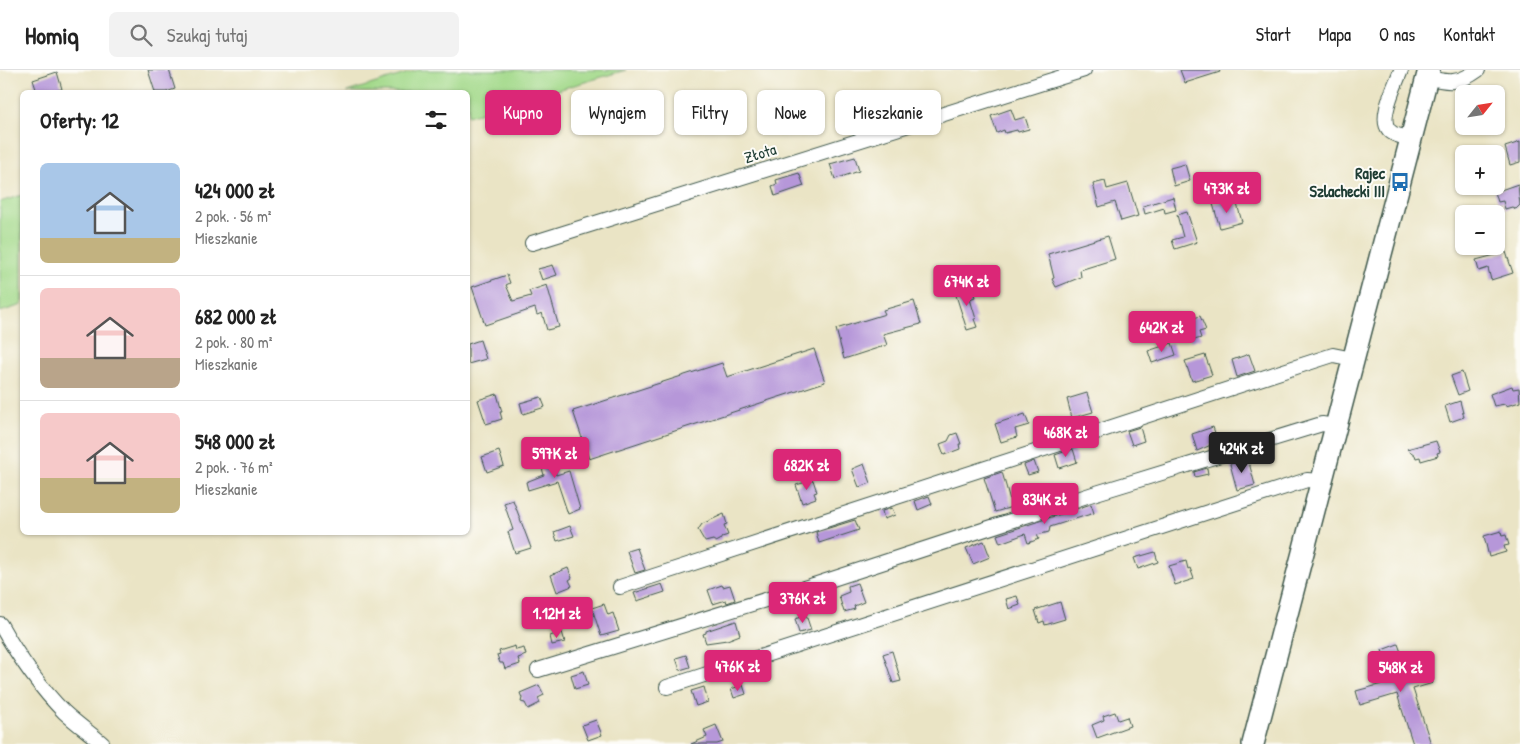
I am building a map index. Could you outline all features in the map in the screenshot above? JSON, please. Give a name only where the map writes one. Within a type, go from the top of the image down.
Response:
[{"type":"main road","points":[[1253,744],[1428,74]]},
{"type":"street","name":"Złota","points":[[532,243],[1084,70]]},
{"type":"street","points":[[1401,70],[1385,116],[1386,125],[1396,135],[1411,138]]},
{"type":"street","points":[[1428,74],[1446,82],[1463,79],[1478,70]]},
{"type":"street","points":[[620,588],[1334,355],[1354,359]]},
{"type":"street","points":[[538,670],[817,584],[1093,494],[1312,427],[1322,424],[1336,426]]},
{"type":"street","points":[[667,687],[1307,480],[1322,481]]},
{"type":"street","points":[[0,624],[15,650],[41,687],[65,712],[103,744]]},
{"type":"green space","points":[[418,70],[626,70],[557,90],[485,90],[485,111],[470,115],[470,90],[353,90]]},
{"type":"green space","points":[[20,196],[20,306],[0,312],[0,202]]},
{"type":"building","points":[[148,70],[169,70],[175,89],[154,90]]},
{"type":"building","points":[[1180,70],[1219,70],[1220,72],[1185,83]]},
{"type":"building","points":[[57,72],[62,89],[36,90],[33,80]]},
{"type":"building","points":[[1011,109],[1015,120],[1025,117],[1029,129],[1005,133],[1004,130],[997,133],[991,116]]},
{"type":"building","points":[[1520,142],[1520,162],[1510,165],[1505,147]]},
{"type":"building","points":[[855,157],[859,171],[835,179],[830,164]]},
{"type":"building","points":[[1185,164],[1190,181],[1174,186],[1170,168]]},
{"type":"building","points":[[799,173],[804,186],[775,196],[772,186],[777,184],[776,180]]},
{"type":"building","points":[[1105,181],[1107,189],[1128,183],[1138,216],[1121,221],[1115,202],[1099,207],[1093,184]]},
{"type":"building","points":[[1518,184],[1520,205],[1516,209],[1512,207],[1505,209],[1503,201],[1498,202],[1496,195],[1505,195],[1505,189]]},
{"type":"building","points":[[1173,197],[1176,210],[1165,213],[1164,208],[1145,214],[1143,206]]},
{"type":"building","points":[[1228,200],[1230,206],[1237,204],[1242,222],[1220,228],[1213,204]]},
{"type":"building","points":[[1187,212],[1197,242],[1175,249],[1172,240],[1183,237],[1177,215]]},
{"type":"building","points":[[1108,236],[1115,259],[1080,270],[1081,277],[1056,287],[1052,279],[1054,278],[1048,254]]},
{"type":"building","points":[[1505,252],[1513,273],[1491,280],[1488,268],[1479,271],[1476,260],[1495,255],[1505,255]]},
{"type":"building","points":[[553,265],[557,275],[542,280],[538,269]]},
{"type":"building","points":[[507,275],[510,283],[506,285],[513,301],[531,296],[529,291],[547,285],[559,327],[547,330],[542,313],[537,315],[535,308],[485,325],[472,287]]},
{"type":"building","points":[[971,286],[975,297],[970,299],[977,327],[967,330],[955,292]]},
{"type":"building","points":[[914,301],[921,324],[883,334],[887,345],[844,359],[836,329],[885,314],[883,310]]},
{"type":"building","points":[[1200,316],[1206,330],[1199,332],[1201,338],[1191,341],[1185,321]]},
{"type":"building","points":[[480,340],[486,359],[470,363],[470,343]]},
{"type":"building","points":[[1172,343],[1176,355],[1152,363],[1148,351]]},
{"type":"building","points":[[814,349],[825,382],[589,459],[573,411],[722,363],[727,377]]},
{"type":"building","points":[[1249,354],[1255,371],[1237,377],[1232,360]]},
{"type":"building","points":[[1205,355],[1212,375],[1192,381],[1185,361]]},
{"type":"building","points":[[1462,372],[1468,391],[1458,395],[1451,376]]},
{"type":"building","points":[[1512,386],[1513,389],[1519,388],[1520,402],[1506,406],[1505,404],[1494,406],[1490,394]]},
{"type":"building","points":[[1087,393],[1093,412],[1072,418],[1067,399]]},
{"type":"building","points":[[497,394],[502,419],[486,424],[478,400]]},
{"type":"building","points":[[541,397],[545,407],[523,414],[520,403]]},
{"type":"building","points":[[1460,401],[1464,417],[1450,422],[1445,406]]},
{"type":"building","points":[[1025,414],[1029,425],[1015,429],[1017,437],[1001,442],[995,424]]},
{"type":"building","points":[[1140,427],[1144,441],[1132,445],[1127,431]]},
{"type":"building","points":[[1213,427],[1218,442],[1197,451],[1192,434]]},
{"type":"building","points":[[957,433],[961,444],[959,444],[960,449],[944,455],[940,444],[948,441],[951,435]]},
{"type":"building","points":[[545,441],[556,475],[569,471],[580,509],[568,514],[557,481],[528,490],[526,482],[544,475],[535,444]]},
{"type":"building","points":[[1436,441],[1440,452],[1437,453],[1438,456],[1421,461],[1420,457],[1416,458],[1407,449]]},
{"type":"building","points":[[1073,449],[1077,462],[1059,468],[1055,455]]},
{"type":"building","points":[[499,451],[504,466],[487,472],[482,457]]},
{"type":"building","points":[[1248,459],[1255,485],[1237,490],[1230,464]]},
{"type":"building","points":[[1034,461],[1038,472],[1028,475],[1024,465]]},
{"type":"building","points":[[864,464],[871,483],[859,487],[852,469]]},
{"type":"building","points":[[1207,468],[1208,474],[1195,477],[1194,472]]},
{"type":"building","points":[[1002,472],[1012,507],[995,512],[984,478]]},
{"type":"building","points":[[813,480],[817,492],[814,493],[816,498],[802,503],[796,485]]},
{"type":"building","points":[[929,496],[932,504],[918,510],[915,501]]},
{"type":"building","points":[[513,500],[531,548],[515,553],[508,532],[513,530],[504,503]]},
{"type":"building","points":[[1091,504],[1094,513],[1050,527],[1049,532],[1037,535],[1039,539],[1028,543],[1025,534],[1000,543],[997,535]]},
{"type":"building","points":[[892,508],[895,515],[884,519],[882,511]]},
{"type":"building","points":[[724,514],[727,524],[724,525],[728,535],[716,542],[713,540],[705,542],[698,530],[702,524]]},
{"type":"building","points":[[855,520],[859,530],[819,543],[816,532]]},
{"type":"building","points":[[570,526],[574,536],[557,541],[554,532]]},
{"type":"building","points":[[1501,531],[1502,536],[1506,535],[1509,545],[1504,546],[1506,552],[1489,557],[1484,536]]},
{"type":"building","points":[[984,541],[990,557],[973,564],[966,548]]},
{"type":"building","points":[[637,548],[645,570],[635,573],[627,551]]},
{"type":"building","points":[[1155,552],[1158,562],[1138,569],[1134,558]]},
{"type":"building","points":[[1186,561],[1194,579],[1175,585],[1169,566]]},
{"type":"building","points":[[568,568],[572,578],[569,580],[572,586],[557,592],[551,575]]},
{"type":"building","points":[[857,583],[864,602],[854,606],[855,609],[844,612],[839,596],[849,592],[848,586]]},
{"type":"building","points":[[662,584],[665,592],[637,601],[634,593]]},
{"type":"building","points":[[722,585],[723,587],[730,585],[735,600],[727,603],[726,600],[713,604],[708,590]]},
{"type":"building","points":[[1017,596],[1020,605],[1009,609],[1006,599]]},
{"type":"building","points":[[547,600],[551,610],[542,613],[543,617],[534,621],[528,607]]},
{"type":"building","points":[[1060,602],[1065,619],[1045,625],[1044,621],[1039,623],[1035,610]]},
{"type":"building","points":[[604,604],[608,615],[613,613],[619,631],[601,636],[592,608]]},
{"type":"building","points":[[806,615],[811,630],[799,633],[795,619]]},
{"type":"building","points":[[736,621],[740,635],[727,640],[706,643],[703,634],[706,631]]},
{"type":"building","points":[[562,632],[565,642],[552,645],[550,636]]},
{"type":"building","points":[[1398,644],[1410,677],[1429,672],[1433,683],[1413,689],[1431,744],[1413,744],[1397,694],[1360,705],[1356,691],[1393,681],[1382,650]]},
{"type":"building","points":[[515,646],[516,650],[524,648],[526,655],[518,658],[520,664],[505,669],[497,655],[500,654],[499,651]]},
{"type":"building","points":[[892,651],[901,681],[893,683],[883,654]]},
{"type":"building","points":[[686,655],[690,667],[680,670],[676,658]]},
{"type":"building","points":[[584,671],[588,685],[575,689],[571,675]]},
{"type":"building","points":[[539,685],[544,695],[538,698],[540,703],[528,709],[525,703],[521,702],[520,693]]},
{"type":"building","points":[[743,685],[746,694],[734,698],[731,689]]},
{"type":"building","points":[[704,687],[708,702],[696,706],[691,691]]},
{"type":"building","points":[[1115,712],[1118,720],[1127,717],[1130,726],[1097,738],[1092,725],[1104,720],[1103,716]]},
{"type":"building","points":[[596,720],[602,735],[588,740],[582,725]]},
{"type":"building","points":[[716,725],[723,742],[717,744],[691,744],[707,737],[704,730]]},
{"type":"place","name":"Rajec Szlachecki III","points":[[1400,182]]}]
